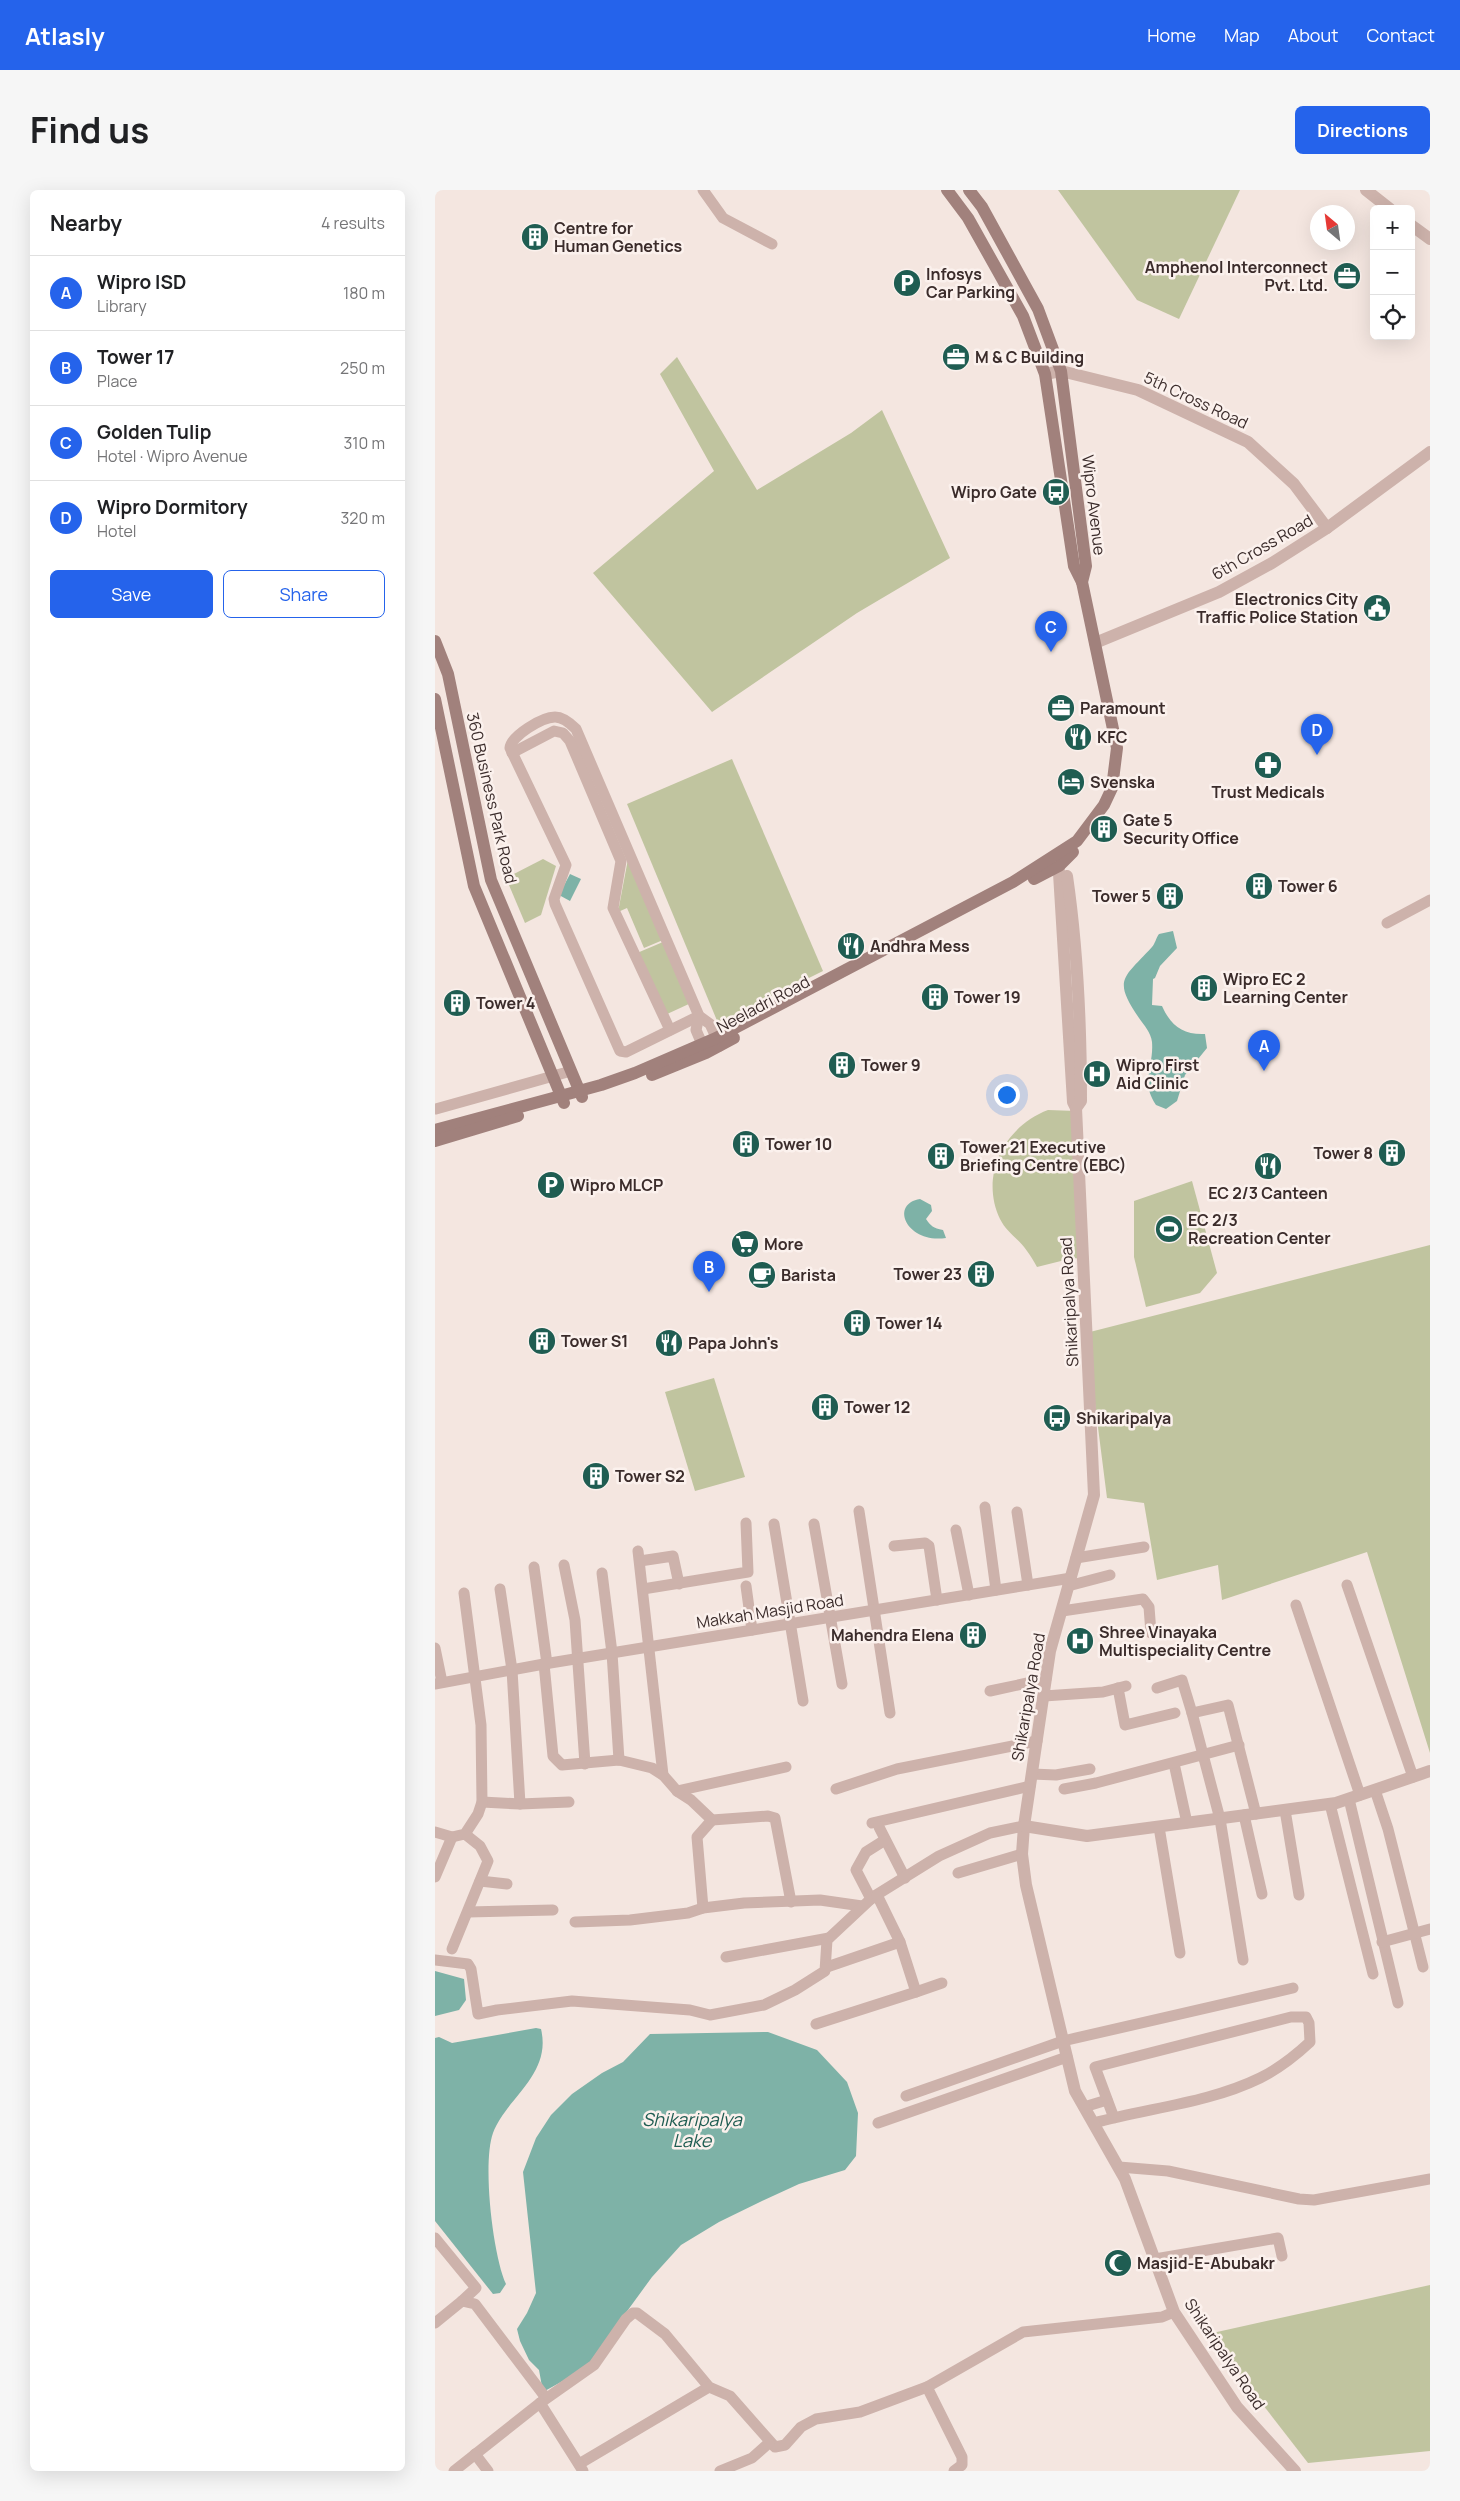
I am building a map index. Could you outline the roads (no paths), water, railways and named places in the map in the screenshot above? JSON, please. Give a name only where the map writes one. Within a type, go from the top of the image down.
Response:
[{"type":"main road","name":"Wipro Avenue","points":[[947,190],[968,218],[1023,316],[1045,374],[1074,566],[1082,582],[1117,748],[1112,788],[1104,805],[1077,841],[1066,847],[1061,857]]},
{"type":"main road","name":"Wipro Avenue","points":[[969,190],[1038,309],[1061,371],[1086,566],[1082,582]]},
{"type":"main road","name":"360 Business Park Road","points":[[435,641],[448,674],[491,880],[581,1094]]},
{"type":"main road","name":"360 Business Park Road","points":[[435,700],[474,886],[563,1099]]},
{"type":"main road","name":"Neeladri Road","points":[[439,1129],[581,1094],[704,1049],[1061,857]]},
{"type":"main road","name":"Neeladri Road","points":[[435,1141],[563,1099]]},
{"type":"street","points":[[703,190],[723,218],[772,244]]},
{"type":"street","points":[[1366,190],[1385,205]]},
{"type":"street","points":[[1415,228],[1430,240]]},
{"type":"street","name":"5th Cross Road","points":[[1045,374],[1061,371],[1138,390],[1248,442],[1294,484],[1327,528]]},
{"type":"street","name":"6th Cross Road","points":[[1095,643],[1219,592],[1272,563],[1327,528],[1430,452]]},
{"type":"street","points":[[699,1016],[626,1052],[620,1051],[555,904],[554,899],[566,870],[565,859],[512,753],[510,742],[517,735],[547,718],[566,721],[576,729],[699,1016],[710,1024],[718,1042]]},
{"type":"street","points":[[512,753],[554,731],[563,733],[570,741],[621,861],[613,908],[670,1030]]},
{"type":"street","name":"Shikaripalya Road","points":[[1061,857],[1070,1055],[1073,1102],[1076,1108],[1094,1495],[1050,1651],[1024,1826],[1022,1854],[1026,1885],[1075,2091],[1125,2178],[1174,2312],[1237,2407],[1295,2471]]},
{"type":"street","points":[[1387,923],[1430,900]]},
{"type":"street","points":[[699,1016],[696,1030],[704,1049]]},
{"type":"street","points":[[439,1129],[435,1108],[571,1071]]},
{"type":"street","points":[[985,1507],[996,1590]]},
{"type":"street","points":[[859,1511],[889,1713]]},
{"type":"street","points":[[1017,1512],[1028,1585]]},
{"type":"street","points":[[643,1589],[748,1572],[745,1523]]},
{"type":"street","points":[[774,1524],[792,1624],[803,1701]]},
{"type":"street","points":[[814,1524],[842,1684]]},
{"type":"street","points":[[956,1530],[969,1594]]},
{"type":"street","points":[[894,1546],[925,1543],[929,1546],[937,1600]]},
{"type":"street","points":[[1077,1558],[1144,1547]]},
{"type":"street","points":[[663,1775],[651,1647],[639,1556],[673,1556],[679,1584]]},
{"type":"street","points":[[564,1566],[575,1620],[585,1764]]},
{"type":"street","points":[[534,1567],[553,1756],[562,1765],[619,1760],[639,1764],[663,1775],[677,1791],[691,1800],[712,1820]]},
{"type":"street","points":[[602,1573],[612,1653],[619,1760]]},
{"type":"street","name":"Makkah Masjid Road","points":[[439,1683],[969,1594],[1028,1585],[1070,1582],[1111,1575]]},
{"type":"street","points":[[1347,1585],[1413,1777]]},
{"type":"street","points":[[746,1586],[752,1630]]},
{"type":"street","points":[[500,1589],[512,1670],[519,1804]]},
{"type":"street","points":[[435,1832],[452,1837],[465,1834],[478,1814],[482,1802],[481,1725],[464,1593]]},
{"type":"street","points":[[1062,1611],[1143,1599],[1149,1607],[1151,1633]]},
{"type":"street","points":[[1296,1606],[1354,1797],[1382,1942],[1398,2003]]},
{"type":"street","points":[[435,1648],[439,1683]]},
{"type":"street","points":[[990,1691],[1046,1679]]},
{"type":"street","points":[[1157,1688],[1182,1680],[1205,1753],[1220,1819],[1243,1960]]},
{"type":"street","points":[[1043,1696],[1103,1692],[1122,1687],[1125,1725],[1175,1714]]},
{"type":"street","points":[[1192,1713],[1228,1705],[1239,1744],[1262,1894]]},
{"type":"street","points":[[836,1789],[897,1769],[1037,1741]]},
{"type":"street","points":[[1064,1789],[1096,1783],[1239,1744]]},
{"type":"street","points":[[677,1791],[786,1767]]},
{"type":"street","points":[[905,1878],[875,1825],[1031,1780],[1090,1768]]},
{"type":"street","points":[[1175,1768],[1187,1823]]},
{"type":"street","points":[[435,1960],[468,1964],[471,1969],[478,2014],[572,2001],[690,2010],[710,2015],[764,2005],[795,1990],[825,1971],[827,1966],[827,1940],[870,1900],[965,1843],[990,1833],[1024,1826],[1087,1836],[1330,1804],[1430,1771]]},
{"type":"street","points":[[1375,1790],[1388,1829],[1423,1967]]},
{"type":"street","points":[[482,1802],[519,1804],[569,1802]]},
{"type":"street","points":[[1330,1804],[1373,1974]]},
{"type":"street","points":[[1285,1810],[1299,1895]]},
{"type":"street","points":[[703,1908],[697,1837],[712,1820],[768,1816],[775,1818],[791,1902]]},
{"type":"street","points":[[1159,1827],[1180,1953]]},
{"type":"street","points":[[452,1949],[488,1862],[481,1846],[465,1834]]},
{"type":"street","points":[[435,1877],[452,1837]]},
{"type":"street","points":[[885,1840],[866,1852],[856,1870],[870,1900],[900,1942],[916,1992]]},
{"type":"street","points":[[958,1873],[1022,1854]]},
{"type":"street","points":[[480,1881],[507,1884]]},
{"type":"street","points":[[575,1922],[688,1913],[703,1908],[744,1903],[870,1900]]},
{"type":"street","points":[[468,1912],[553,1910]]},
{"type":"street","points":[[1382,1942],[1430,1928]]},
{"type":"street","points":[[726,1957],[829,1938]]},
{"type":"street","points":[[827,1966],[900,1942]]},
{"type":"street","points":[[816,2024],[942,1984]]},
{"type":"street","points":[[906,2096],[1063,2041],[1293,1988]]},
{"type":"street","points":[[1094,2123],[1232,2090],[1262,2078],[1293,2058],[1310,2042],[1309,2023],[1305,2017],[1291,2017],[1095,2067],[1114,2118]]},
{"type":"street","points":[[878,2123],[1067,2057]]},
{"type":"street","points":[[1084,2106],[1107,2100]]},
{"type":"street","points":[[1119,2167],[1168,2171],[1299,2199],[1314,2200],[1430,2179]]},
{"type":"street","points":[[435,2238],[476,2288],[462,2301],[437,2318]]},
{"type":"street","points":[[1155,2259],[1278,2238],[1281,2256]]},
{"type":"street","points":[[462,2301],[468,2301],[481,2309],[543,2400],[581,2467],[709,2387]]},
{"type":"street","points":[[455,2471],[543,2400],[594,2365],[626,2319],[633,2313],[641,2314],[665,2334],[709,2387],[730,2396],[769,2442],[778,2448],[785,2445],[801,2427],[816,2419],[860,2412],[927,2387],[1023,2332],[1162,2316],[1174,2312]]},
{"type":"street","points":[[927,2387],[962,2457],[962,2465],[954,2471]]},
{"type":"street","points":[[720,2471],[752,2458],[769,2442]]},
{"type":"street","points":[[475,2454],[488,2471]]},
{"type":"water","points":[[570,874],[581,879],[570,901],[559,895]]},
{"type":"water","points":[[1173,931],[1177,948],[1160,966],[1153,979],[1152,1005],[1162,1006],[1169,1019],[1184,1031],[1205,1034],[1207,1048],[1185,1075],[1177,1101],[1166,1109],[1156,1105],[1151,1097],[1148,1081],[1152,1042],[1147,1029],[1131,1005],[1124,987],[1128,973],[1153,946],[1159,934]]},
{"type":"water","points":[[920,1199],[931,1205],[932,1211],[926,1219],[933,1226],[943,1230],[946,1238],[932,1238],[921,1235],[912,1230],[907,1223],[904,1215],[905,1208],[911,1202]]},
{"type":"water","points":[[435,1971],[464,1979],[466,2000],[459,2010],[435,2016]]},
{"type":"water","points":[[536,2028],[541,2029],[543,2045],[540,2060],[526,2085],[499,2120],[493,2133],[490,2147],[489,2187],[493,2232],[501,2271],[506,2284],[500,2293],[493,2294],[435,2221],[435,2038],[439,2037],[452,2043]]},
{"type":"water","name":"Shikaripalya Lake","points":[[768,2032],[817,2050],[847,2082],[858,2113],[856,2156],[845,2170],[799,2184],[719,2222],[681,2245],[652,2277],[590,2362],[579,2372],[543,2392],[539,2370],[529,2360],[520,2341],[517,2329],[536,2293],[523,2172],[536,2138],[551,2115],[572,2094],[602,2073],[623,2062],[650,2034]]},
{"type":"place","name":"Centre for Human Genetics","points":[[535,237]]},
{"type":"place","name":"Amphenol Interconnect Pvt. Ltd.","points":[[1347,276]]},
{"type":"place","name":"Infosys Car Parking","points":[[907,283]]},
{"type":"place","name":"M & C Building","points":[[956,357]]},
{"type":"place","name":"Wipro Gate","points":[[1056,492]]},
{"type":"place","name":"Electronics City Traffic Police Station","points":[[1377,608]]},
{"type":"place","name":"Golden Tulip","points":[[1051,652]]},
{"type":"place","name":"Paramount","points":[[1061,708]]},
{"type":"place","name":"KFC","points":[[1078,737]]},
{"type":"place","name":"Wipro Dormitory","points":[[1317,755]]},
{"type":"place","name":"Trust Medicals","points":[[1268,765]]},
{"type":"place","name":"Svenska","points":[[1071,782]]},
{"type":"place","name":"Gate 5 Security Office","points":[[1104,829]]},
{"type":"place","name":"Tower 6","points":[[1259,886]]},
{"type":"place","name":"Tower 5","points":[[1170,896]]},
{"type":"place","name":"Andhra Mess","points":[[851,946]]},
{"type":"place","name":"Wipro EC 2 Learning Center","points":[[1204,988]]},
{"type":"place","name":"Tower 19","points":[[935,997]]},
{"type":"place","name":"Tower 4","points":[[457,1003]]},
{"type":"place","name":"Tower 9","points":[[842,1065]]},
{"type":"place","name":"Wipro ISD","points":[[1264,1071]]},
{"type":"place","name":"Wipro First Aid Clinic","points":[[1097,1074]]},
{"type":"place","name":"Tower 10","points":[[746,1144]]},
{"type":"place","name":"Tower 8","points":[[1392,1153]]},
{"type":"place","name":"Tower 21 Executive Briefing Centre (EBC)","points":[[941,1156]]},
{"type":"place","name":"EC 2/3 Canteen","points":[[1268,1166]]},
{"type":"place","name":"Wipro MLCP","points":[[551,1185]]},
{"type":"place","name":"EC 2/3 Recreation Center","points":[[1169,1229]]},
{"type":"place","name":"More","points":[[745,1244]]},
{"type":"place","name":"Tower 23","points":[[981,1274]]},
{"type":"place","name":"Barista","points":[[762,1275]]},
{"type":"place","name":"Tower 17","points":[[709,1292]]},
{"type":"place","name":"Tower 14","points":[[857,1323]]},
{"type":"place","name":"Tower S1","points":[[542,1341]]},
{"type":"place","name":"Papa John's","points":[[669,1343]]},
{"type":"place","name":"Tower 12","points":[[825,1407]]},
{"type":"place","name":"Shikaripalya","points":[[1057,1418]]},
{"type":"place","name":"Tower S2","points":[[596,1476]]},
{"type":"place","name":"Mahendra Elena","points":[[973,1635]]},
{"type":"place","name":"Shree Vinayaka Multispeciality Centre","points":[[1080,1641]]},
{"type":"place","name":"Masjid-E-Abubakr","points":[[1118,2263]]}]
